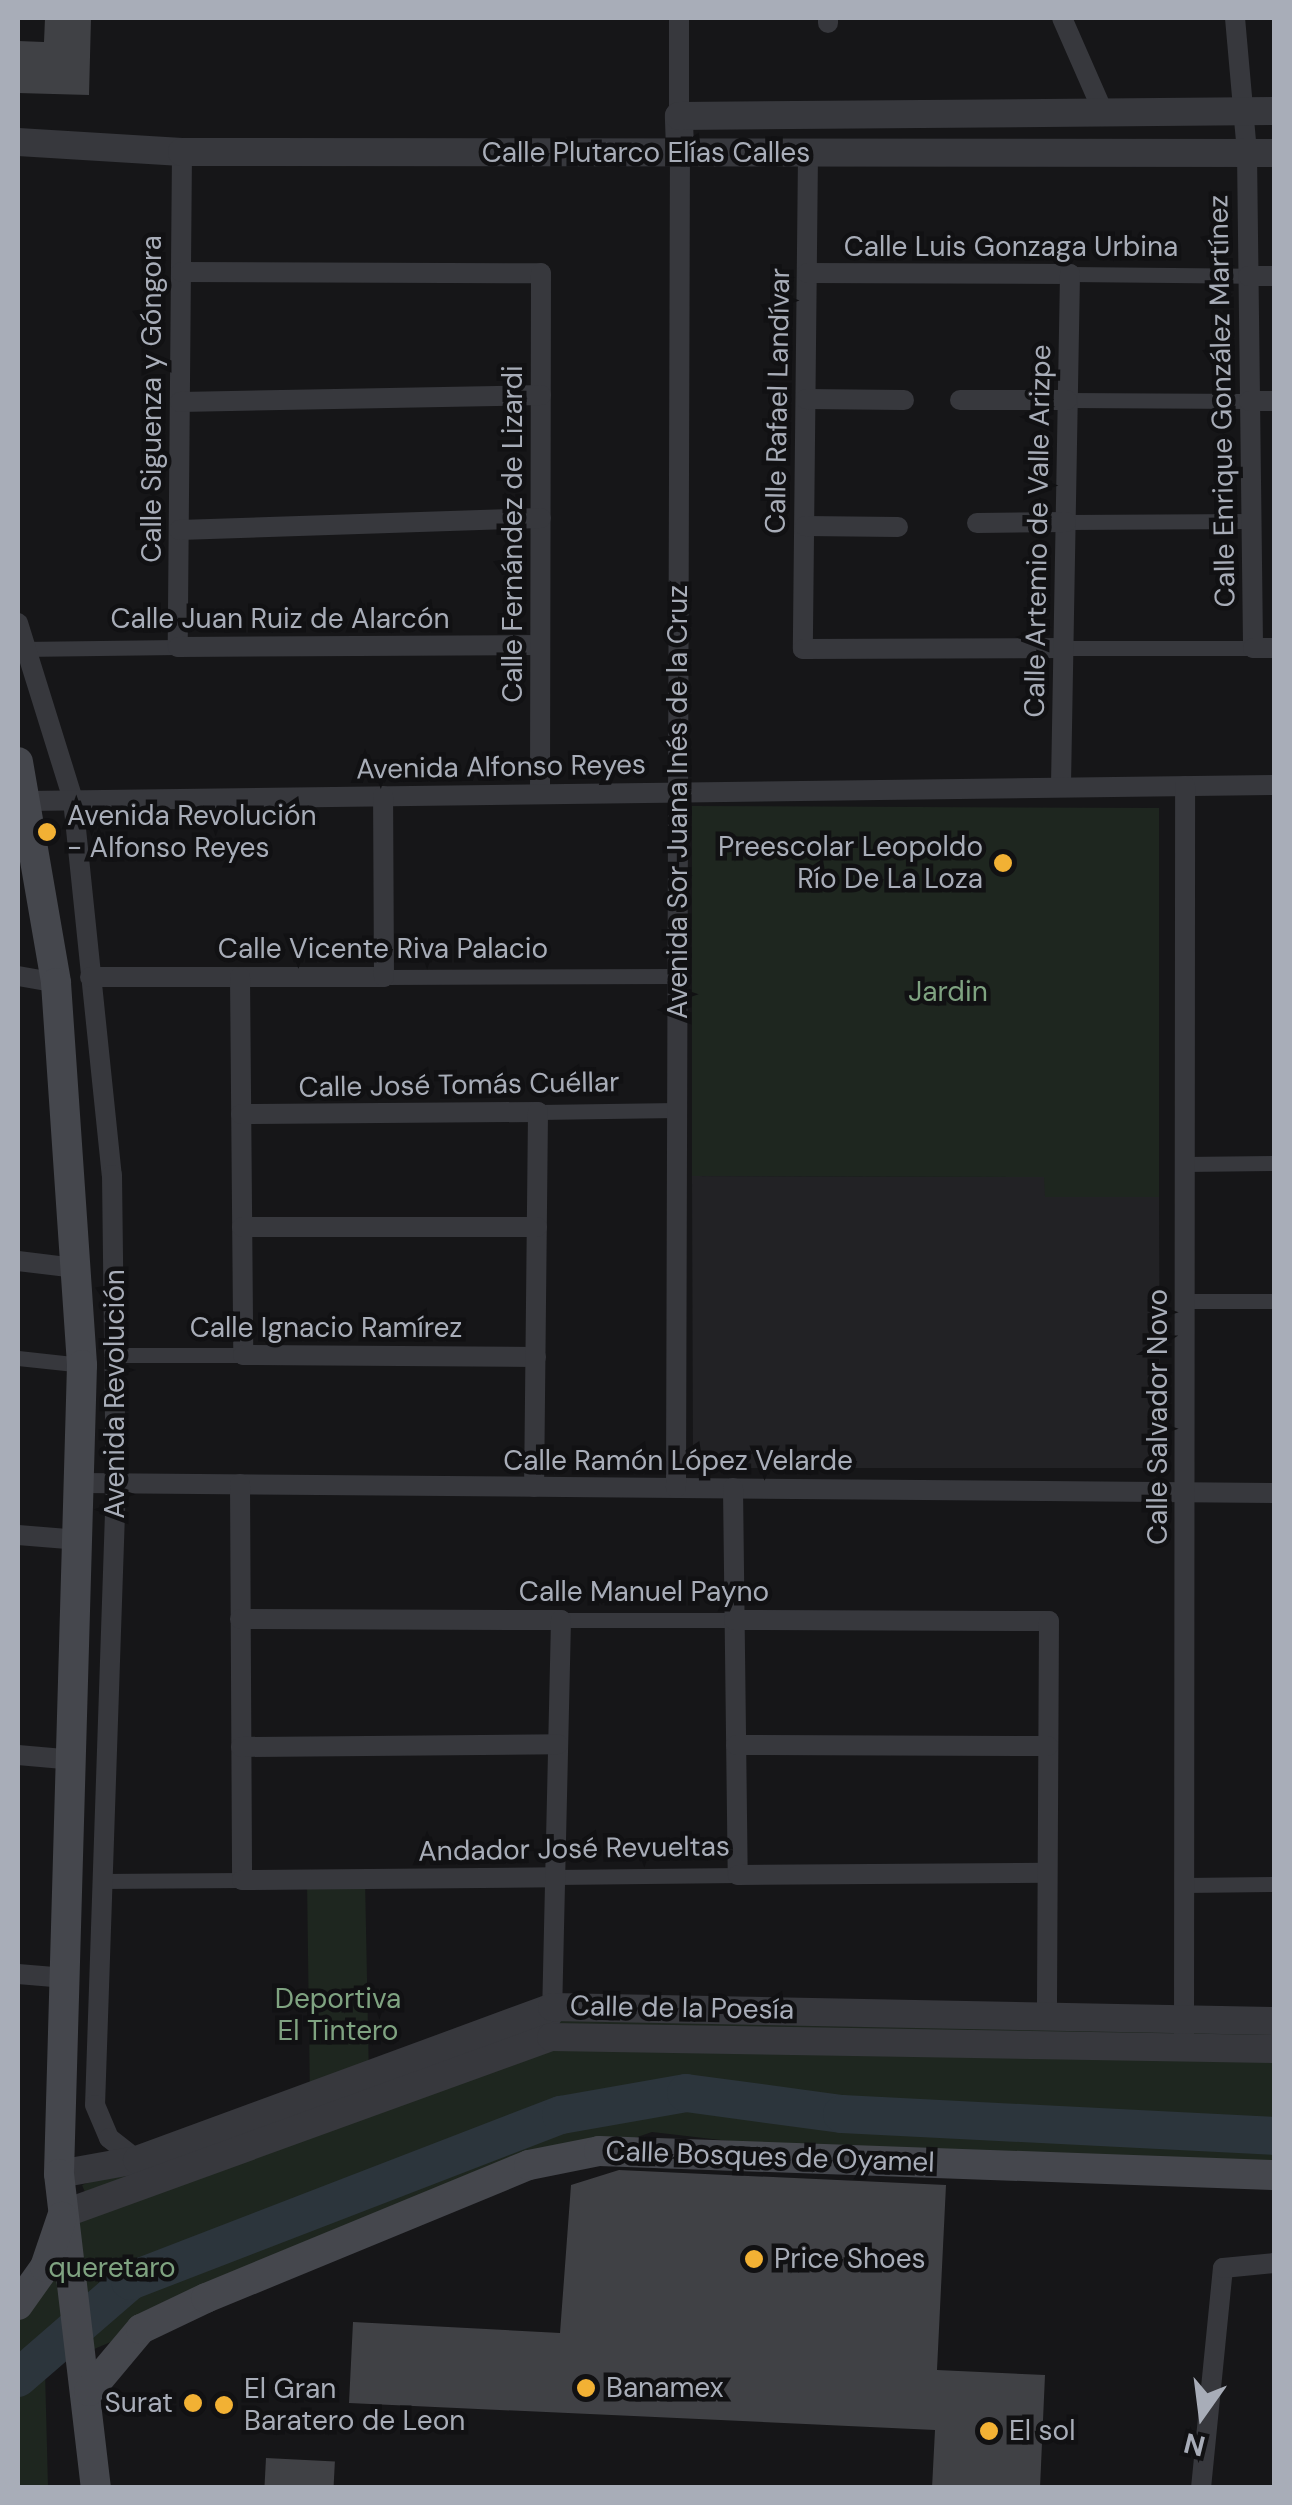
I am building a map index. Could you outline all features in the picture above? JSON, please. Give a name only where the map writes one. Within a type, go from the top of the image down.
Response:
[{"type":"main road","name":"Avenida Revolución","points":[[18,762],[56,982],[82,1365],[75,1760],[59,2174],[89,2386],[96,2488]]},
{"type":"main road","name":"Calle Bosques de Oyamel","points":[[89,2386],[140,2330],[190,2306],[530,2165],[598,2151],[1274,2175]]},
{"type":"main road","name":"Avenida Revolución","points":[[18,2305],[45,2267],[62,2214]]},
{"type":"street","points":[[679,18],[679,116]]},
{"type":"street","points":[[1062,18],[1102,109]]},
{"type":"street","name":"Calle Enrique González Martínez","points":[[1234,18],[1244,111],[1260,153],[1248,276],[1249,401],[1251,521],[1264,648]]},
{"type":"street","name":"Calle Plutarco Elías Calles","points":[[679,116],[1102,109],[1274,111]]},
{"type":"street","name":"Avenida Sor Juana Inés de la Cruz","points":[[676,1488],[679,116]]},
{"type":"street","name":"Calle Plutarco Elías Calles","points":[[18,142],[182,152],[680,149],[808,154],[1260,153]]},
{"type":"street","name":"Calle Siguenza y Góngora","points":[[178,647],[182,152]]},
{"type":"street","name":"Calle Rafael Landívar","points":[[808,154],[804,649],[1064,648]]},
{"type":"street","name":"Calle Fernández de Lizardi","points":[[181,272],[541,273],[540,794]]},
{"type":"street","name":"Calle Luis Gonzaga Urbina","points":[[807,273],[1274,276]]},
{"type":"street","name":"Calle Artemio de Valle Arizpe","points":[[1061,788],[1070,274]]},
{"type":"street","points":[[180,402],[541,395]]},
{"type":"street","points":[[806,399],[904,400]]},
{"type":"street","points":[[960,400],[1274,401]]},
{"type":"street","points":[[179,530],[540,518]]},
{"type":"street","points":[[977,523],[1274,521]]},
{"type":"street","points":[[804,526],[898,527]]},
{"type":"street","name":"Avenida Revolución","points":[[18,622],[21,649],[74,800],[112,1175],[116,1483],[95,2105],[109,2138],[137,2160]]},
{"type":"street","name":"Calle Juan Ruiz de Alarcón","points":[[21,649],[540,644]]},
{"type":"street","points":[[1064,648],[1264,648]]},
{"type":"street","name":"Avenida Alfonso Reyes","points":[[27,801],[1274,785]]},
{"type":"street","name":"Calle Salvador Novo","points":[[1184,2048],[1186,786]]},
{"type":"street","points":[[383,796],[384,976]]},
{"type":"street","points":[[18,976],[56,982]]},
{"type":"street","name":"Calle Vicente Riva Palacio","points":[[90,977],[677,976]]},
{"type":"street","points":[[240,977],[243,1355]]},
{"type":"street","name":"Calle José Tomás Cuéllar","points":[[241,1114],[677,1110]]},
{"type":"street","points":[[534,1488],[538,1112]]},
{"type":"street","points":[[1185,1164],[1274,1163]]},
{"type":"street","points":[[242,1228],[537,1227]]},
{"type":"street","points":[[18,1261],[75,1268]]},
{"type":"street","points":[[1185,1301],[1274,1301]]},
{"type":"street","name":"Calle Ignacio Ramírez","points":[[116,1355],[536,1357]]},
{"type":"street","points":[[18,1358],[82,1365]]},
{"type":"street","name":"Calle Ramón López Velarde","points":[[81,1483],[1274,1493]]},
{"type":"street","points":[[240,1484],[242,1880]]},
{"type":"street","points":[[733,1488],[738,1875]]},
{"type":"street","points":[[18,1536],[80,1540]]},
{"type":"street","name":"Calle Manuel Payno","points":[[240,1619],[1049,1621],[1048,1746]]},
{"type":"street","points":[[551,2037],[561,1620]]},
{"type":"street","points":[[241,1747],[558,1744]]},
{"type":"street","points":[[736,1745],[1048,1746],[1047,2012]]},
{"type":"street","points":[[18,1755],[75,1760]]},
{"type":"street","name":"Andador José Revueltas","points":[[101,1881],[1048,1872]]},
{"type":"street","points":[[1185,1885],[1274,1884]]},
{"type":"street","points":[[18,1974],[66,1978]]},
{"type":"street","name":"Calle de la Poesía","points":[[59,2174],[137,2160],[552,2007],[1047,2012],[1274,2021]]},
{"type":"street","name":"Calle de la Poesía","points":[[62,2214],[551,2037],[1274,2049]]},
{"type":"street","points":[[1202,2488],[1223,2268],[1274,2263]]},
{"type":"shaded area","points":[[692,1176],[1045,1177],[1045,1197],[1159,1197],[1160,1468],[693,1468]]},
{"type":"green space","name":"Jardin","points":[[692,806],[1159,808],[1159,1197],[1045,1197],[1044,1177],[692,1176]]},
{"type":"green space","name":"Deportiva El Tintero","points":[[365,1878],[369,2079],[552,2016],[1274,2027],[1274,2041],[586,2031],[88,2199],[82,2185],[310,2102],[307,1879]]},
{"type":"green space","name":"queretaro","points":[[520,2048],[1274,2049],[1274,2168],[885,2159],[652,2132],[409,2215],[45,2370],[48,2487],[18,2488],[18,2299],[63,2214]]},
{"type":"building","points":[[45,18],[91,18],[89,95],[18,93],[18,41],[44,42]]},
{"type":"building","name":"Price Shoes","points":[[619,2170],[946,2185],[937,2370],[1045,2375],[1040,2488],[932,2488],[935,2430],[349,2403],[353,2322],[560,2333],[571,2185]]},
{"type":"building","points":[[266,2458],[335,2462],[334,2488],[264,2488]]},
{"type":"waterway","points":[[18,2378],[130,2281],[561,2115],[686,2093],[842,2114],[1274,2136]]},
{"type":"place","name":"Avenida Revolución - Alfonso Reyes","points":[[47,832]]},
{"type":"place","name":"Preescolar Leopoldo Río De La Loza","points":[[1003,863]]},
{"type":"place","name":"Price Shoes","points":[[754,2259]]},
{"type":"place","name":"Banamex","points":[[586,2388]]},
{"type":"place","name":"Surat","points":[[193,2403]]},
{"type":"place","name":"El Gran Baratero de Leon","points":[[224,2405]]},
{"type":"place","name":"El sol","points":[[989,2431]]}]
